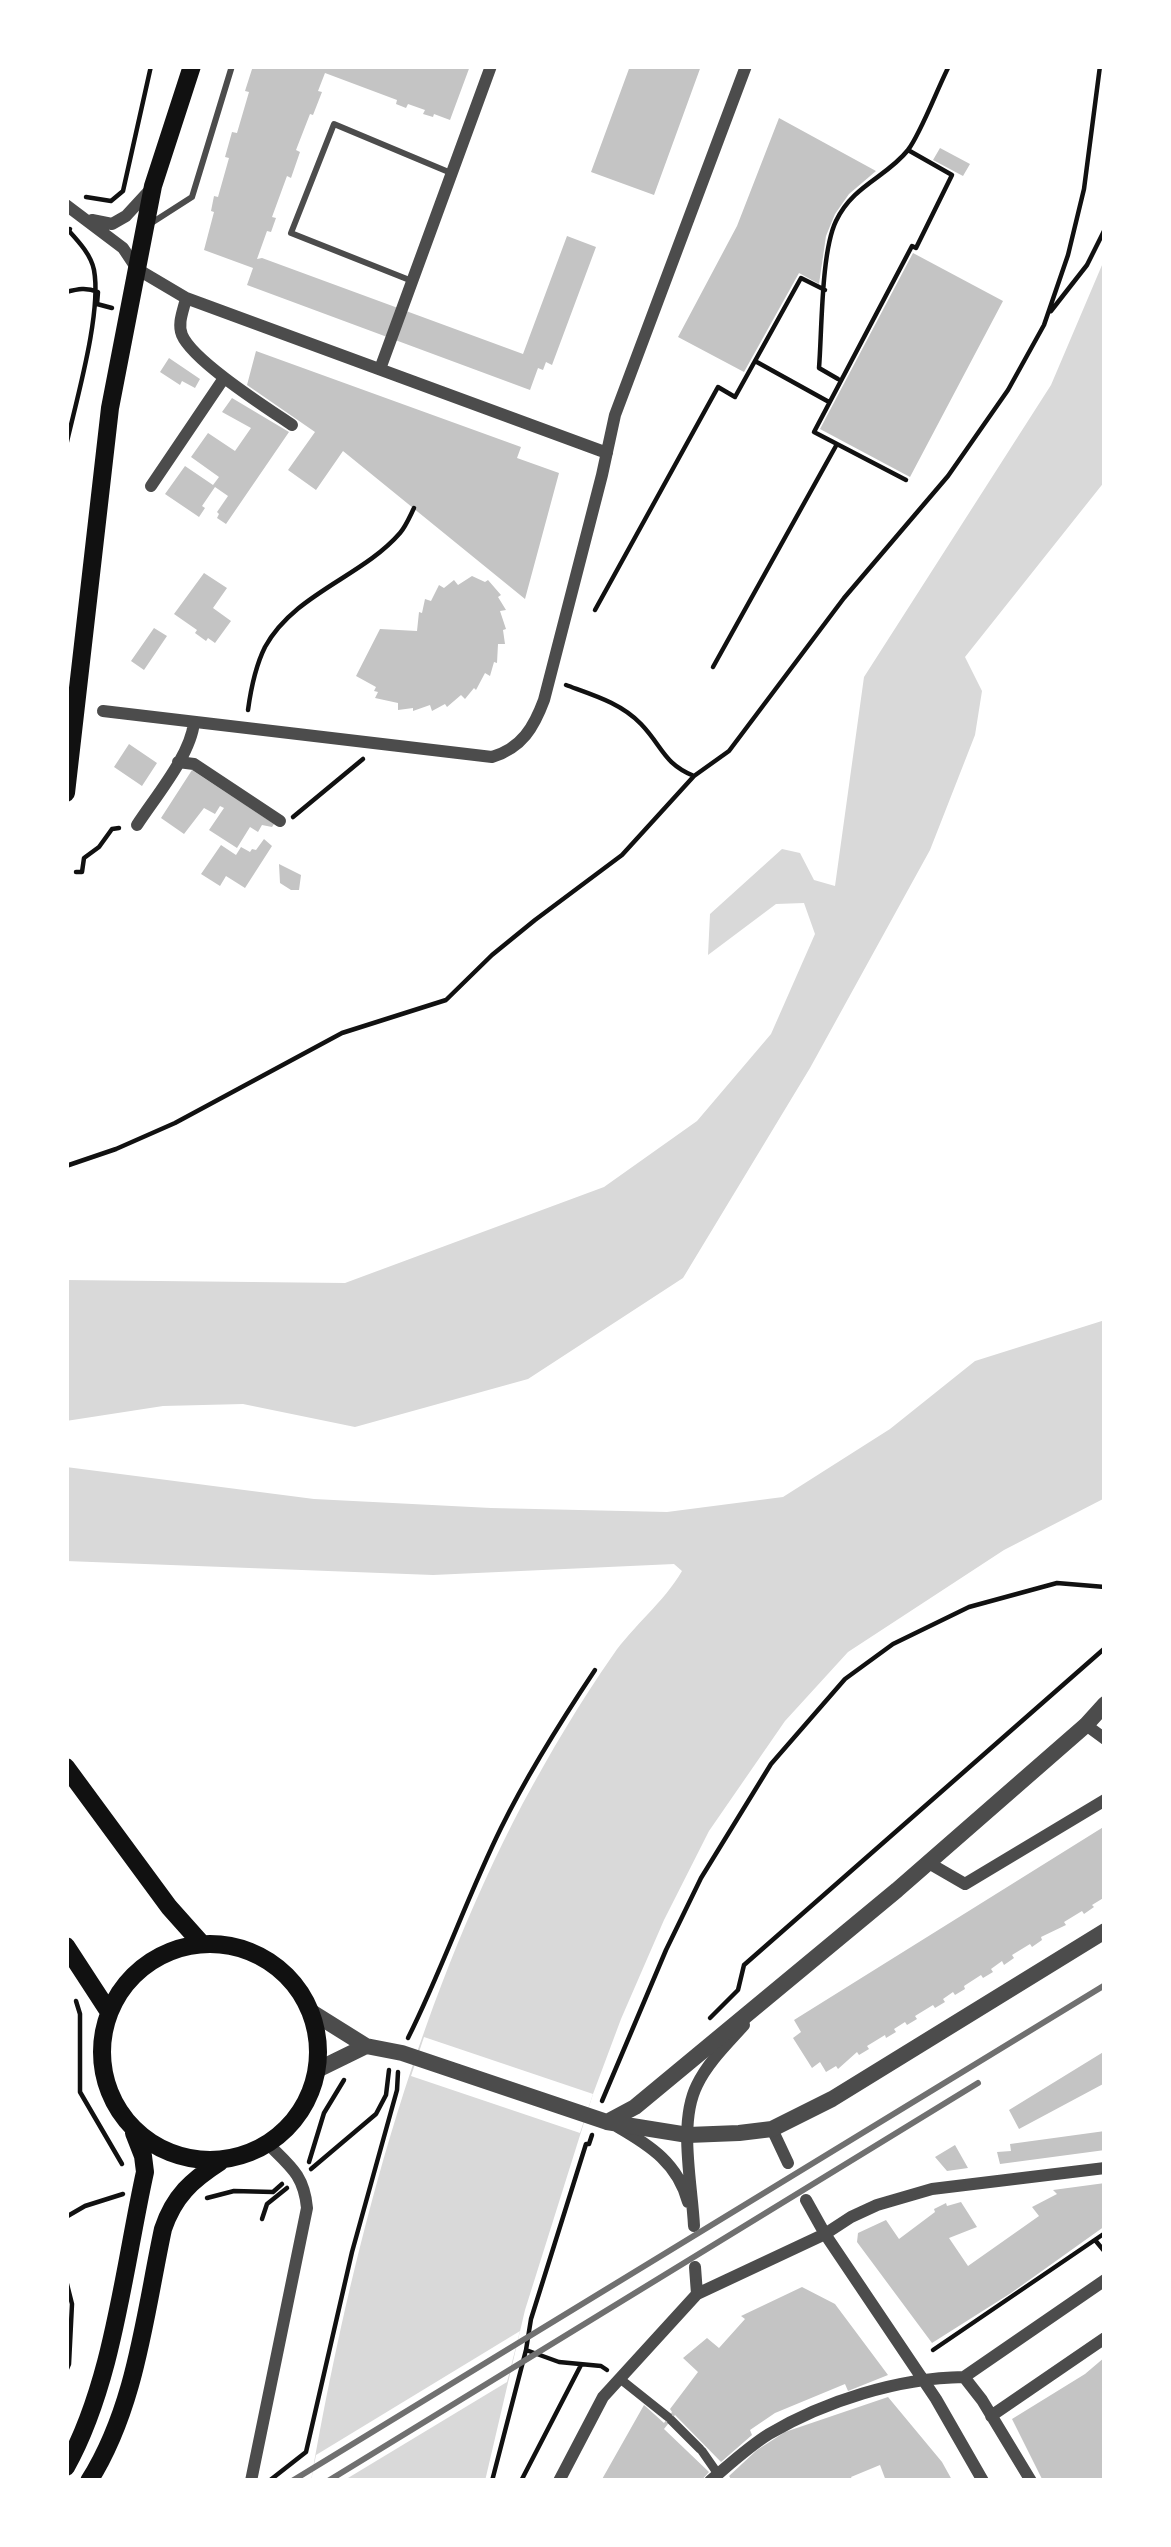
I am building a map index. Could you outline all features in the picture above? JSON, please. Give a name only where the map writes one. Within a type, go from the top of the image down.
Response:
[{"type":"main road","points":[[66,793],[110,408],[153,186],[191,66]]},
{"type":"main road","points":[[66,1767],[202,1944]]},
{"type":"main road","points":[[202,1944],[232,1946],[265,1959],[295,1985],[310,2011],[318,2049],[312,2089],[298,2115],[268,2144],[243,2156],[203,2161],[148,2141],[115,2105],[104,2078],[101,2048],[109,2012],[125,1984],[147,1964],[173,1950],[202,1944]]},
{"type":"main road","points":[[66,1946],[109,2012]]},
{"type":"main road","points":[[66,2467],[91,2418],[100,2387],[145,2172],[132,2128]]},
{"type":"main road","points":[[89,2481],[124,2411],[171,2208],[190,2182],[223,2160]]},
{"type":"street","points":[[380,369],[491,66]]},
{"type":"street","points":[[103,711],[492,757],[506,753],[526,736],[544,700],[615,415],[746,66]]},
{"type":"street","points":[[76,212],[112,224],[126,216],[153,186]]},
{"type":"street","points":[[76,212],[123,248],[137,269],[187,298],[607,453]]},
{"type":"street","points":[[187,298],[182,335],[224,379],[292,425]]},
{"type":"street","points":[[151,486],[224,379]]},
{"type":"street","points":[[137,825],[178,763],[194,722]]},
{"type":"street","points":[[178,763],[194,764],[280,821]]},
{"type":"street","points":[[610,2123],[774,1993],[1105,1704]]},
{"type":"street","points":[[1086,1725],[1105,1739]]},
{"type":"street","points":[[928,1862],[965,1884],[1105,1800]]},
{"type":"street","points":[[610,2123],[688,2135],[772,2129],[832,2099],[1105,1931]]},
{"type":"street","points":[[310,2011],[397,2061],[589,2115],[643,2141],[682,2182],[694,2226],[688,2135],[694,2089],[774,1993]]},
{"type":"street","points":[[316,2070],[366,2046]]},
{"type":"street","points":[[772,2129],[788,2163]]},
{"type":"street","points":[[251,2481],[307,2208],[298,2175],[268,2144]]},
{"type":"street","points":[[559,2481],[603,2397],[697,2294],[877,2205],[932,2189],[1105,2168]]},
{"type":"street","points":[[806,2200],[824,2234],[925,2381],[982,2481]]},
{"type":"street","points":[[695,2267],[697,2294]]},
{"type":"street","points":[[619,2378],[670,2418],[701,2450],[717,2479],[766,2435],[829,2406],[889,2387],[964,2377],[1105,2280]]},
{"type":"street","points":[[991,2416],[1105,2338]]},
{"type":"street","points":[[964,2377],[1031,2481]]},
{"type":"lane","points":[[146,228],[192,196],[232,66]]},
{"type":"lane","points":[[412,281],[291,233],[334,124],[452,173]]},
{"type":"path","points":[[76,212],[86,196],[111,201],[123,191],[151,66]]},
{"type":"path","points":[[840,380],[819,368],[833,226],[844,206],[908,150],[949,66]]},
{"type":"path","points":[[66,1166],[175,1123],[342,1034],[446,1000],[520,932],[622,855],[694,776],[729,751],[844,598],[948,476],[1008,390],[1047,315],[1068,255],[1084,189],[1100,66]]},
{"type":"path","points":[[906,480],[814,432],[952,175],[908,150]]},
{"type":"path","points":[[68,227],[86,237]]},
{"type":"path","points":[[66,446],[94,310],[94,268],[68,227]]},
{"type":"path","points":[[1047,315],[1088,265],[1105,229]]},
{"type":"path","points":[[595,610],[718,387],[735,397],[801,278],[825,290]]},
{"type":"path","points":[[66,292],[94,290],[98,304],[113,309],[116,294]]},
{"type":"path","points":[[755,361],[829,402]]},
{"type":"path","points":[[66,417],[75,402]]},
{"type":"path","points":[[713,667],[837,444]]},
{"type":"path","points":[[248,710],[254,675],[266,646],[288,616],[399,533],[414,508]]},
{"type":"path","points":[[549,680],[608,700],[640,722],[676,769],[694,776]]},
{"type":"path","points":[[280,821],[290,821],[381,744]]},
{"type":"path","points":[[76,872],[82,872],[84,858],[112,829],[137,825]]},
{"type":"path","points":[[621,2093],[603,2100],[701,1878],[770,1764],[845,1678],[893,1644],[969,1607],[1057,1582],[1105,1587]]},
{"type":"path","points":[[705,2022],[738,1990],[744,1965],[1105,1648]]},
{"type":"path","points":[[71,1987],[80,2014],[80,2092],[127,2176]]},
{"type":"path","points":[[202,2199],[234,2191],[273,2192],[298,2175],[376,2114],[397,2061]]},
{"type":"path","points":[[262,2219],[267,2204],[311,2160],[324,2113],[347,2076]]},
{"type":"path","points":[[492,2481],[531,2319],[587,2143]]},
{"type":"path","points":[[66,2217],[123,2194],[139,2198]]},
{"type":"path","points":[[933,2350],[1105,2234]]},
{"type":"path","points":[[1096,2240],[1105,2252]]},
{"type":"path","points":[[66,2280],[72,2304],[66,2371]]},
{"type":"path","points":[[526,2350],[559,2362],[601,2366],[619,2378]]},
{"type":"path","points":[[521,2481],[581,2365]]},
{"type":"shaded area","points":[[1105,258],[1105,481],[965,657],[982,691],[975,735],[930,850],[810,1068],[683,1278],[528,1379],[355,1427],[243,1404],[163,1406],[66,1421],[66,1280],[345,1283],[604,1187],[697,1121],[771,1034],[815,934],[804,903],[776,904],[708,955],[710,914],[782,849],[800,853],[814,880],[835,886],[864,677],[1051,385]]},
{"type":"shaded area","points":[[1105,1320],[1105,1498],[1004,1550],[848,1652],[785,1721],[709,1831],[664,1920],[593,2094],[525,2310],[485,2481],[311,2481],[367,2220],[391,2134],[450,1964],[484,1882],[555,1747],[613,1655],[682,1571],[674,1564],[433,1575],[66,1561],[66,1467],[314,1499],[491,1508],[667,1512],[783,1497],[890,1429],[975,1361]]},
{"type":"pier","points":[[424,2037],[593,2094],[580,2133],[411,2076]]},
{"type":"pier","points":[[520,2331],[507,2382],[343,2481],[311,2481],[316,2455]]},
{"type":"building","points":[[253,66],[470,66],[450,120],[423,114],[425,110],[408,104],[406,108],[396,104],[397,100],[325,73],[318,91],[322,92],[296,150],[300,152],[291,178],[287,176],[271,232],[267,231],[257,259],[523,354],[567,236],[596,247],[552,365],[546,362],[543,370],[538,368],[530,390],[247,285],[253,268],[204,250],[214,196],[218,197]]},
{"type":"building","points":[[630,66],[701,66],[654,195],[591,172]]},
{"type":"building","points":[[779,118],[876,171],[849,194],[835,214],[826,236],[819,284],[799,273],[744,372],[678,337],[737,226]]},
{"type":"building","points":[[940,148],[970,164],[963,176],[933,160]]},
{"type":"building","points":[[913,253],[1003,301],[910,477],[820,429]]},
{"type":"building","points":[[256,351],[521,447],[517,458],[559,473],[525,599],[343,451],[316,490],[288,470],[315,432],[247,385]]},
{"type":"building","points":[[169,358],[200,379],[195,388],[160,372]]},
{"type":"building","points":[[232,398],[289,432],[226,524],[217,512],[228,496],[215,487],[199,517],[165,494],[185,466],[213,485],[219,477],[191,457],[208,433],[235,451],[251,428],[222,412]]},
{"type":"building","points":[[204,573],[227,588],[213,608],[231,621],[215,643],[174,614]]},
{"type":"building","points":[[472,576],[488,580],[506,610],[500,611],[505,644],[498,644],[497,663],[490,676],[485,673],[465,699],[461,695],[447,707],[432,711],[430,705],[398,710],[398,703],[375,698],[376,687],[356,676],[380,629],[417,631],[425,599],[431,601],[439,585],[444,588],[454,580],[458,585]]},
{"type":"building","points":[[154,628],[167,636],[144,670],[131,661]]},
{"type":"building","points":[[129,744],[157,763],[142,786],[114,767]]},
{"type":"building","points":[[192,770],[274,824],[272,827],[262,825],[258,832],[250,827],[237,848],[209,830],[224,808],[220,806],[215,814],[204,808],[184,834],[161,818]]},
{"type":"building","points":[[264,839],[272,846],[245,888],[226,876],[220,886],[201,874],[221,845],[236,855],[241,847],[256,850]]},
{"type":"building","points":[[279,864],[301,875],[299,890],[280,883]]},
{"type":"building","points":[[1105,1826],[1105,1897],[1094,1907],[1012,1955],[1004,1965],[1002,1961],[965,1989],[953,1992],[945,2002],[905,2022],[896,2032],[867,2046],[869,2049],[857,2052],[838,2069],[826,2072],[820,2062],[812,2068],[793,2038],[801,2032],[794,2020]]},
{"type":"building","points":[[1105,2051],[1105,2083],[1019,2129],[1009,2110]]},
{"type":"building","points":[[1105,2131],[1105,2150],[1000,2164],[997,2152],[1011,2151],[1010,2144]]},
{"type":"building","points":[[955,2145],[968,2168],[947,2171],[935,2157]]},
{"type":"building","points":[[1105,2183],[1105,2226],[932,2343],[857,2242],[858,2233],[886,2220],[899,2239],[934,2209],[961,2202],[977,2227],[949,2238],[968,2266],[1039,2216],[1032,2207],[1057,2194],[1053,2190]]},
{"type":"building","points":[[802,2287],[835,2304],[888,2375],[848,2391],[845,2384],[775,2413],[750,2430],[752,2435],[721,2462],[675,2415],[664,2429],[709,2472],[701,2481],[601,2481],[644,2405],[664,2423],[672,2412],[698,2372],[683,2358],[707,2338],[719,2348],[745,2319],[741,2316]]},
{"type":"building","points":[[1105,2357],[1105,2481],[1043,2481],[1012,2419]]},
{"type":"building","points":[[888,2397],[952,2480],[886,2481],[880,2465],[851,2477],[853,2481],[732,2481],[729,2476],[785,2432]]},
{"type":"railway","points":[[292,2481],[1105,1985]]},
{"type":"railway","points":[[328,2481],[978,2083]]}]
